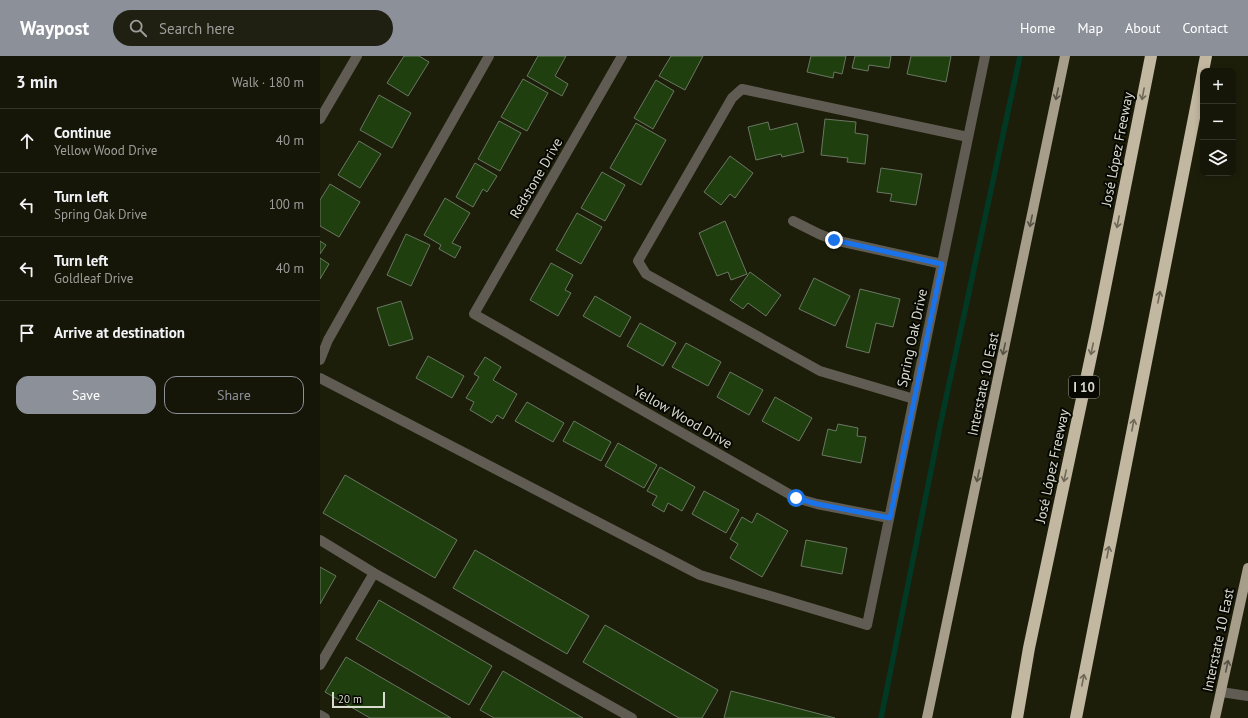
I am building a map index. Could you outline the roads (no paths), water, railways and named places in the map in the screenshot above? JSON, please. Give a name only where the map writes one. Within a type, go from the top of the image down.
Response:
[{"type":"highway","name":"José López Freeway","points":[[1017,718],[1030,640],[1097,328],[1151,56]]},
{"type":"highway","points":[[1204,68],[1206,56]]},
{"type":"highway","points":[[1076,718],[1200,86]]},
{"type":"main road","name":"Interstate 10 East","points":[[927,718],[1065,56]]},
{"type":"main road","name":"Interstate 10 East","points":[[1216,718],[1248,568]]},
{"type":"street","points":[[320,119],[357,56]]},
{"type":"street","points":[[320,360],[328,340],[489,56]]},
{"type":"street","name":"Redstone Drive","points":[[474,314],[622,56]]},
{"type":"street","name":"Spring Oak Drive","points":[[320,378],[700,575],[867,625],[985,56]]},
{"type":"street","points":[[914,399],[820,371],[646,274],[638,261],[732,98],[742,89],[968,137]]},
{"type":"street","points":[[793,221],[834,240],[942,264]]},
{"type":"street","name":"Yellow Wood Drive","points":[[474,314],[796,498],[817,504],[890,518]]},
{"type":"street","points":[[320,540],[374,573],[632,718]]},
{"type":"street","points":[[320,665],[374,573]]},
{"type":"street","points":[[1221,692],[1248,696]]},
{"type":"street","points":[[320,715],[325,718]]},
{"type":"waterway","points":[[881,718],[940,426],[1020,56]]}]
